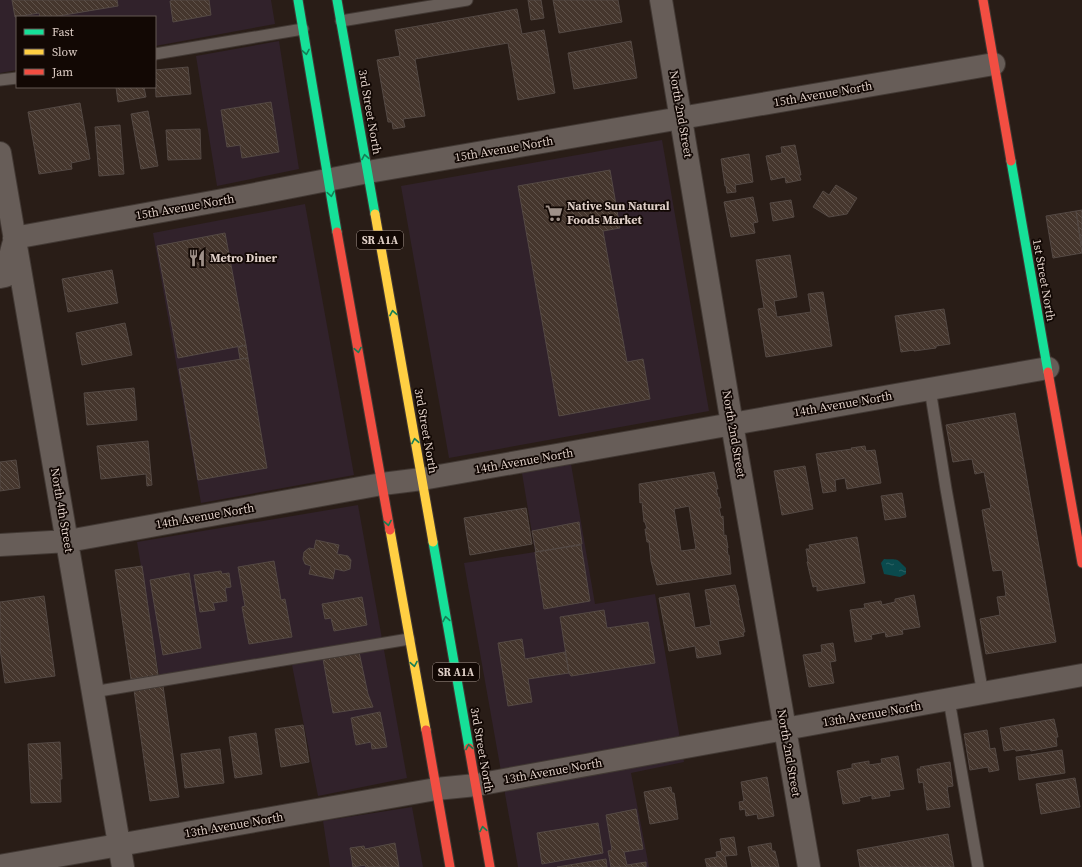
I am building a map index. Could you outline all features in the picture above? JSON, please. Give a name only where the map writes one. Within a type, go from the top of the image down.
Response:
[{"type":"main road","name":"SR A1A","points":[[298,0],[328,180],[450,867]]},
{"type":"main road","name":"3rd Street North","points":[[337,0],[490,867]]},
{"type":"main road","name":"1st Street North","points":[[983,0],[1082,563]]},
{"type":"street","name":"North 2nd Street","points":[[661,0],[682,118],[732,424],[810,867]]},
{"type":"street","name":"15th Avenue North","points":[[14,238],[368,172],[994,64]]},
{"type":"street","name":"North 4th Street","points":[[0,153],[123,867]]},
{"type":"street","points":[[0,222],[14,238],[5,276],[0,276]]},
{"type":"street","name":"14th Avenue North","points":[[0,545],[68,541],[382,484],[422,479],[1048,368]]},
{"type":"street","name":"13th Avenue North","points":[[0,866],[436,789],[476,785],[1082,676]]},
{"type":"lane","points":[[341,21],[466,0]]},
{"type":"lane","points":[[156,54],[303,29]]},
{"type":"lane","points":[[0,80],[16,78]]},
{"type":"lane","points":[[930,389],[946,489],[983,694]]},
{"type":"lane","points":[[93,692],[409,639]]},
{"type":"lane","points":[[949,700],[978,867]]},
{"type":"shaded area","points":[[0,0],[271,0],[275,24],[156,46],[156,16],[16,16],[16,70],[0,73]]},
{"type":"shaded area","points":[[279,41],[299,169],[217,186],[196,56]]},
{"type":"shaded area","points":[[662,140],[709,411],[449,458],[401,186]]},
{"type":"shaded area","points":[[305,204],[354,475],[201,503],[153,233]]},
{"type":"shaded area","points":[[571,464],[595,604],[655,594],[684,762],[631,773],[649,867],[518,867],[464,563],[535,552],[522,473]]},
{"type":"shaded area","points":[[358,505],[407,778],[318,796],[292,665],[161,687],[137,542]]},
{"type":"shaded area","points":[[412,807],[423,867],[330,867],[323,821]]},
{"type":"water","points":[[884,559],[895,559],[898,561],[906,568],[906,574],[900,577],[884,574],[881,563]]},
{"type":"building","points":[[12,0],[117,0],[118,6],[58,16],[40,16],[39,13],[15,17]]},
{"type":"building","points":[[209,0],[211,15],[173,22],[170,1]]},
{"type":"building","points":[[528,0],[541,0],[544,18],[531,20]]},
{"type":"building","points":[[553,0],[618,0],[622,22],[559,33]]},
{"type":"building","points":[[517,9],[522,34],[544,30],[555,93],[518,100],[508,43],[415,59],[425,116],[403,119],[405,127],[393,129],[392,122],[388,122],[377,60],[400,56],[395,30]]},
{"type":"building","points":[[631,41],[637,78],[574,89],[568,53]]},
{"type":"building","points":[[188,67],[191,94],[156,97],[156,70]]},
{"type":"building","points":[[116,88],[144,88],[146,97],[118,102]]},
{"type":"building","points":[[271,102],[279,152],[242,158],[240,145],[227,147],[221,110]]},
{"type":"building","points":[[80,103],[90,159],[71,163],[72,169],[39,174],[28,112]]},
{"type":"building","points":[[148,111],[158,166],[141,169],[131,114]]},
{"type":"building","points":[[120,125],[124,174],[99,176],[95,127]]},
{"type":"building","points":[[200,129],[201,159],[168,160],[166,130]]},
{"type":"building","points":[[795,145],[801,180],[786,183],[785,177],[771,180],[766,156],[782,153],[781,147]]},
{"type":"building","points":[[749,154],[753,182],[735,185],[736,192],[727,193],[721,159]]},
{"type":"building","points":[[610,170],[620,228],[603,231],[627,362],[643,359],[650,399],[559,416],[518,186]]},
{"type":"building","points":[[836,185],[857,198],[847,214],[829,217],[813,207],[823,191],[829,195]]},
{"type":"building","points":[[753,197],[758,222],[753,223],[755,233],[731,237],[724,202]]},
{"type":"building","points":[[791,200],[794,217],[773,221],[770,203]]},
{"type":"building","points":[[1082,210],[1082,246],[1076,211]]},
{"type":"building","points":[[1076,211],[1082,253],[1053,258],[1046,216]]},
{"type":"building","points":[[225,233],[246,345],[178,358],[157,246]]},
{"type":"building","points":[[790,255],[797,297],[774,301],[777,317],[811,312],[808,294],[823,292],[832,346],[766,357],[758,309],[764,308],[756,260]]},
{"type":"building","points":[[112,270],[118,303],[68,312],[62,279]]},
{"type":"building","points":[[944,309],[950,344],[936,346],[936,348],[901,352],[895,316]]},
{"type":"building","points":[[125,323],[132,355],[82,365],[76,333]]},
{"type":"building","points":[[246,345],[248,358],[240,359],[238,347]]},
{"type":"building","points":[[248,358],[267,468],[198,480],[179,369]]},
{"type":"building","points":[[134,388],[137,420],[87,425],[84,393]]},
{"type":"building","points":[[1015,413],[1056,642],[986,654],[980,619],[1000,615],[997,597],[1006,596],[1002,570],[993,571],[982,510],[991,508],[984,472],[975,474],[972,459],[953,462],[946,425]]},
{"type":"building","points":[[148,441],[152,485],[147,486],[146,474],[101,479],[97,446]]},
{"type":"building","points":[[865,446],[866,451],[875,450],[881,483],[847,489],[845,478],[835,480],[836,491],[823,493],[816,454]]},
{"type":"building","points":[[16,460],[20,488],[0,491],[0,462]]},
{"type":"building","points":[[805,466],[813,509],[782,515],[774,471]]},
{"type":"building","points":[[714,472],[718,489],[716,489],[721,508],[719,508],[721,517],[723,516],[724,536],[726,535],[731,574],[657,585],[651,561],[649,542],[647,542],[645,529],[647,529],[644,522],[642,502],[640,503],[639,484]],"holes":[[[689,506],[696,549],[681,551],[674,509]]]},
{"type":"building","points":[[902,493],[906,517],[885,520],[881,496]]},
{"type":"building","points":[[526,508],[532,544],[470,555],[464,518]]},
{"type":"building","points":[[579,522],[582,544],[536,552],[532,531]]},
{"type":"building","points":[[857,537],[865,583],[817,591],[817,586],[813,587],[807,562],[806,549],[810,549],[809,545]]},
{"type":"building","points":[[316,540],[339,545],[337,554],[348,556],[351,560],[350,569],[344,571],[335,569],[333,579],[309,574],[311,566],[305,564],[303,559],[304,552],[309,548],[314,549]]},
{"type":"building","points":[[581,545],[590,601],[544,609],[535,552]]},
{"type":"building","points":[[274,561],[281,600],[285,599],[292,637],[249,644],[242,607],[245,606],[238,567]]},
{"type":"building","points":[[142,566],[158,675],[131,679],[115,570]]},
{"type":"building","points":[[221,571],[222,574],[229,573],[231,587],[225,588],[227,601],[213,603],[215,610],[200,612],[194,575]]},
{"type":"building","points":[[189,573],[201,648],[163,655],[150,580]]},
{"type":"building","points":[[735,585],[745,632],[743,632],[744,636],[718,641],[721,654],[697,658],[695,646],[669,651],[659,598],[689,593],[695,628],[711,625],[705,590]]},
{"type":"building","points":[[914,595],[920,627],[902,630],[903,634],[886,637],[885,632],[871,635],[872,639],[855,642],[850,610],[865,608],[864,604],[881,601],[882,605],[895,602],[895,599]]},
{"type":"building","points":[[44,596],[55,676],[5,683],[0,649],[0,602]]},
{"type":"building","points":[[362,597],[367,625],[334,631],[331,618],[325,619],[322,604]]},
{"type":"building","points":[[604,610],[607,628],[648,622],[655,663],[571,676],[569,673],[560,617]]},
{"type":"building","points":[[522,639],[525,659],[565,652],[569,673],[528,679],[532,702],[508,706],[498,643]]},
{"type":"building","points":[[833,643],[836,661],[830,662],[834,683],[809,687],[803,655],[822,652],[821,645]]},
{"type":"building","points":[[359,652],[368,694],[373,707],[333,713],[323,659]]},
{"type":"building","points":[[163,686],[179,797],[150,801],[134,690]]},
{"type":"building","points":[[380,712],[387,747],[372,749],[371,742],[356,745],[351,718]]},
{"type":"building","points":[[1054,719],[1058,737],[1056,737],[1057,746],[1031,751],[1030,749],[1016,751],[1015,749],[1004,751],[1000,728]]},
{"type":"building","points":[[303,725],[309,762],[281,767],[275,729]]},
{"type":"building","points":[[987,730],[990,749],[995,748],[999,770],[989,772],[988,767],[970,770],[964,734]]},
{"type":"building","points":[[256,733],[262,774],[235,778],[229,737]]},
{"type":"building","points":[[60,742],[62,779],[60,779],[61,802],[31,803],[28,744]]},
{"type":"building","points":[[220,749],[224,783],[185,788],[181,754]]},
{"type":"building","points":[[1062,750],[1065,773],[1019,780],[1016,757]]},
{"type":"building","points":[[898,756],[904,789],[889,791],[890,796],[872,799],[872,795],[859,798],[860,801],[843,804],[837,771],[852,768],[852,764],[869,761],[869,765],[882,763],[881,759]]},
{"type":"building","points":[[950,762],[953,786],[947,787],[950,807],[927,810],[923,782],[919,783],[917,769],[921,769],[920,767]]},
{"type":"building","points":[[767,777],[774,816],[758,819],[757,814],[746,816],[745,809],[740,810],[739,802],[744,801],[741,782]]},
{"type":"building","points":[[1075,778],[1080,807],[1041,814],[1036,784]]},
{"type":"building","points":[[671,787],[672,793],[674,793],[678,819],[650,824],[644,792]]},
{"type":"building","points":[[636,809],[643,849],[624,852],[627,865],[646,862],[646,867],[611,867],[608,851],[612,850],[606,815]]},
{"type":"building","points":[[598,823],[603,853],[542,864],[537,833]]},
{"type":"building","points":[[948,834],[954,867],[860,867],[857,850]]},
{"type":"building","points":[[734,837],[737,855],[725,856],[727,867],[707,867],[705,859],[717,857],[716,852],[722,851],[720,839]]},
{"type":"building","points":[[395,843],[399,867],[366,867],[365,865],[353,867],[350,848],[364,846],[365,849]]},
{"type":"building","points":[[771,843],[772,851],[775,851],[779,867],[752,867],[748,847]]},
{"type":"building","points":[[606,859],[607,867],[557,867]]},
{"type":"traffic: fast","points":[[298,0],[337,232]]},
{"type":"traffic: fast","points":[[337,0],[375,214]]},
{"type":"traffic: fast","points":[[1011,161],[1048,372]]},
{"type":"traffic: fast","points":[[433,542],[469,748]]},
{"type":"traffic: slow","points":[[375,214],[433,542]]},
{"type":"traffic: slow","points":[[390,530],[426,730]]},
{"type":"traffic: jam","points":[[983,0],[1011,161]]},
{"type":"traffic: jam","points":[[337,232],[390,530]]},
{"type":"traffic: jam","points":[[1048,372],[1082,563]]},
{"type":"traffic: jam","points":[[426,730],[450,867]]},
{"type":"traffic: jam","points":[[469,748],[490,867]]},
{"type":"place","name":"Native Sun Natural Foods Market","points":[[554,213]]},
{"type":"place","name":"Metro Diner","points":[[197,258]]}]
